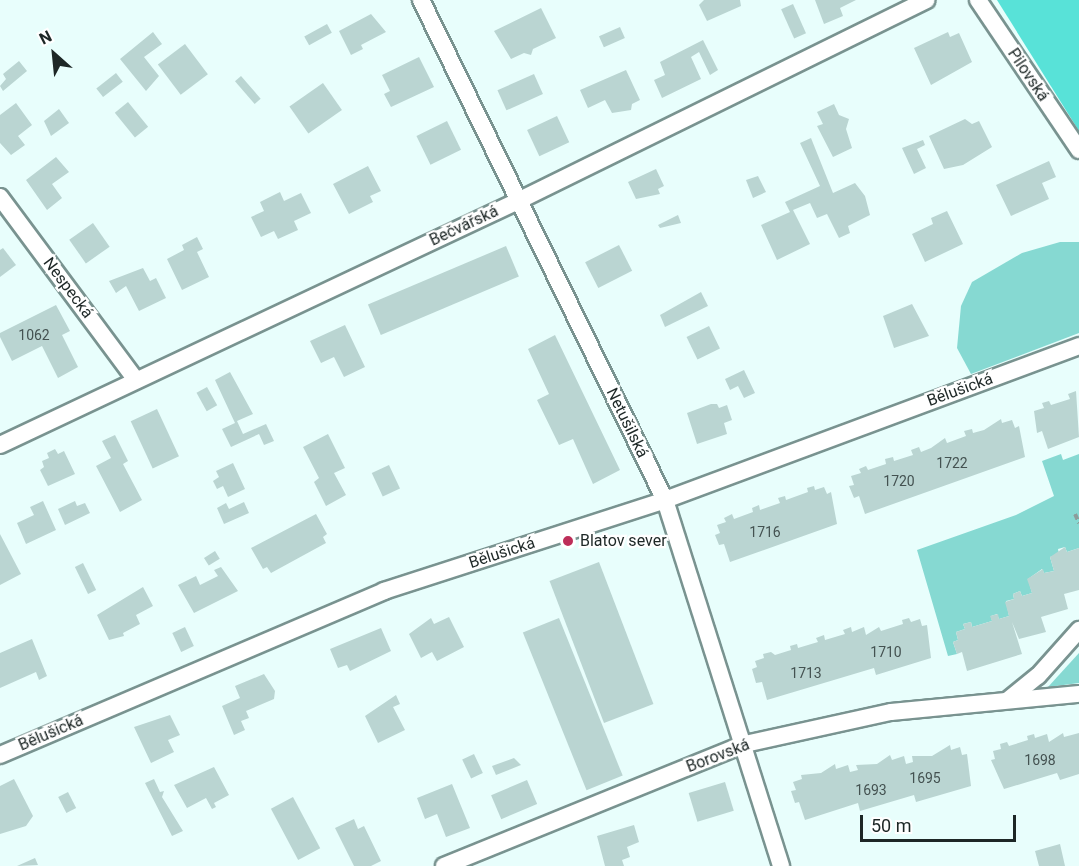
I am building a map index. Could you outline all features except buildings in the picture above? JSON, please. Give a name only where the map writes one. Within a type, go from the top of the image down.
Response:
[{"type":"street","name":"Netušilská","points":[[421,0],[665,500],[746,744],[782,866]]},
{"type":"street","name":"Bečvářská","points":[[0,446],[520,200],[926,0]]},
{"type":"street","name":"Pilovská","points":[[978,0],[1079,150]]},
{"type":"street","name":"Nespecká","points":[[0,197],[136,380]]},
{"type":"street","name":"Bělušická","points":[[0,754],[384,591],[665,500],[1079,346]]},
{"type":"street","points":[[1008,700],[1038,676],[1079,630]]},
{"type":"street","name":"Borovská","points":[[444,866],[746,744],[891,712],[1079,694]]},
{"type":"path","points":[[1075,514],[1079,523]]},
{"type":"shaded area","points":[[997,0],[1079,0],[1079,131],[1042,72]]},
{"type":"shaded area","points":[[1060,242],[1079,242],[1079,333],[971,374],[957,348],[961,306],[972,282],[1022,253]]},
{"type":"shaded area","points":[[1061,454],[1063,460],[1079,454],[1079,548],[1067,552],[1065,547],[1058,549],[1059,554],[1050,557],[1054,571],[1044,573],[1042,569],[1028,579],[1032,593],[1022,596],[1020,591],[1013,594],[1014,599],[1006,601],[1009,616],[999,619],[997,614],[991,616],[992,621],[972,627],[971,622],[963,624],[965,629],[956,632],[958,640],[953,642],[957,654],[948,656],[917,550],[1016,515],[1054,496],[1042,461]]},
{"type":"shaded area","points":[[1079,653],[1079,683],[1048,687]]},
{"type":"place","name":"Blatov sever","points":[[568,541]]}]
